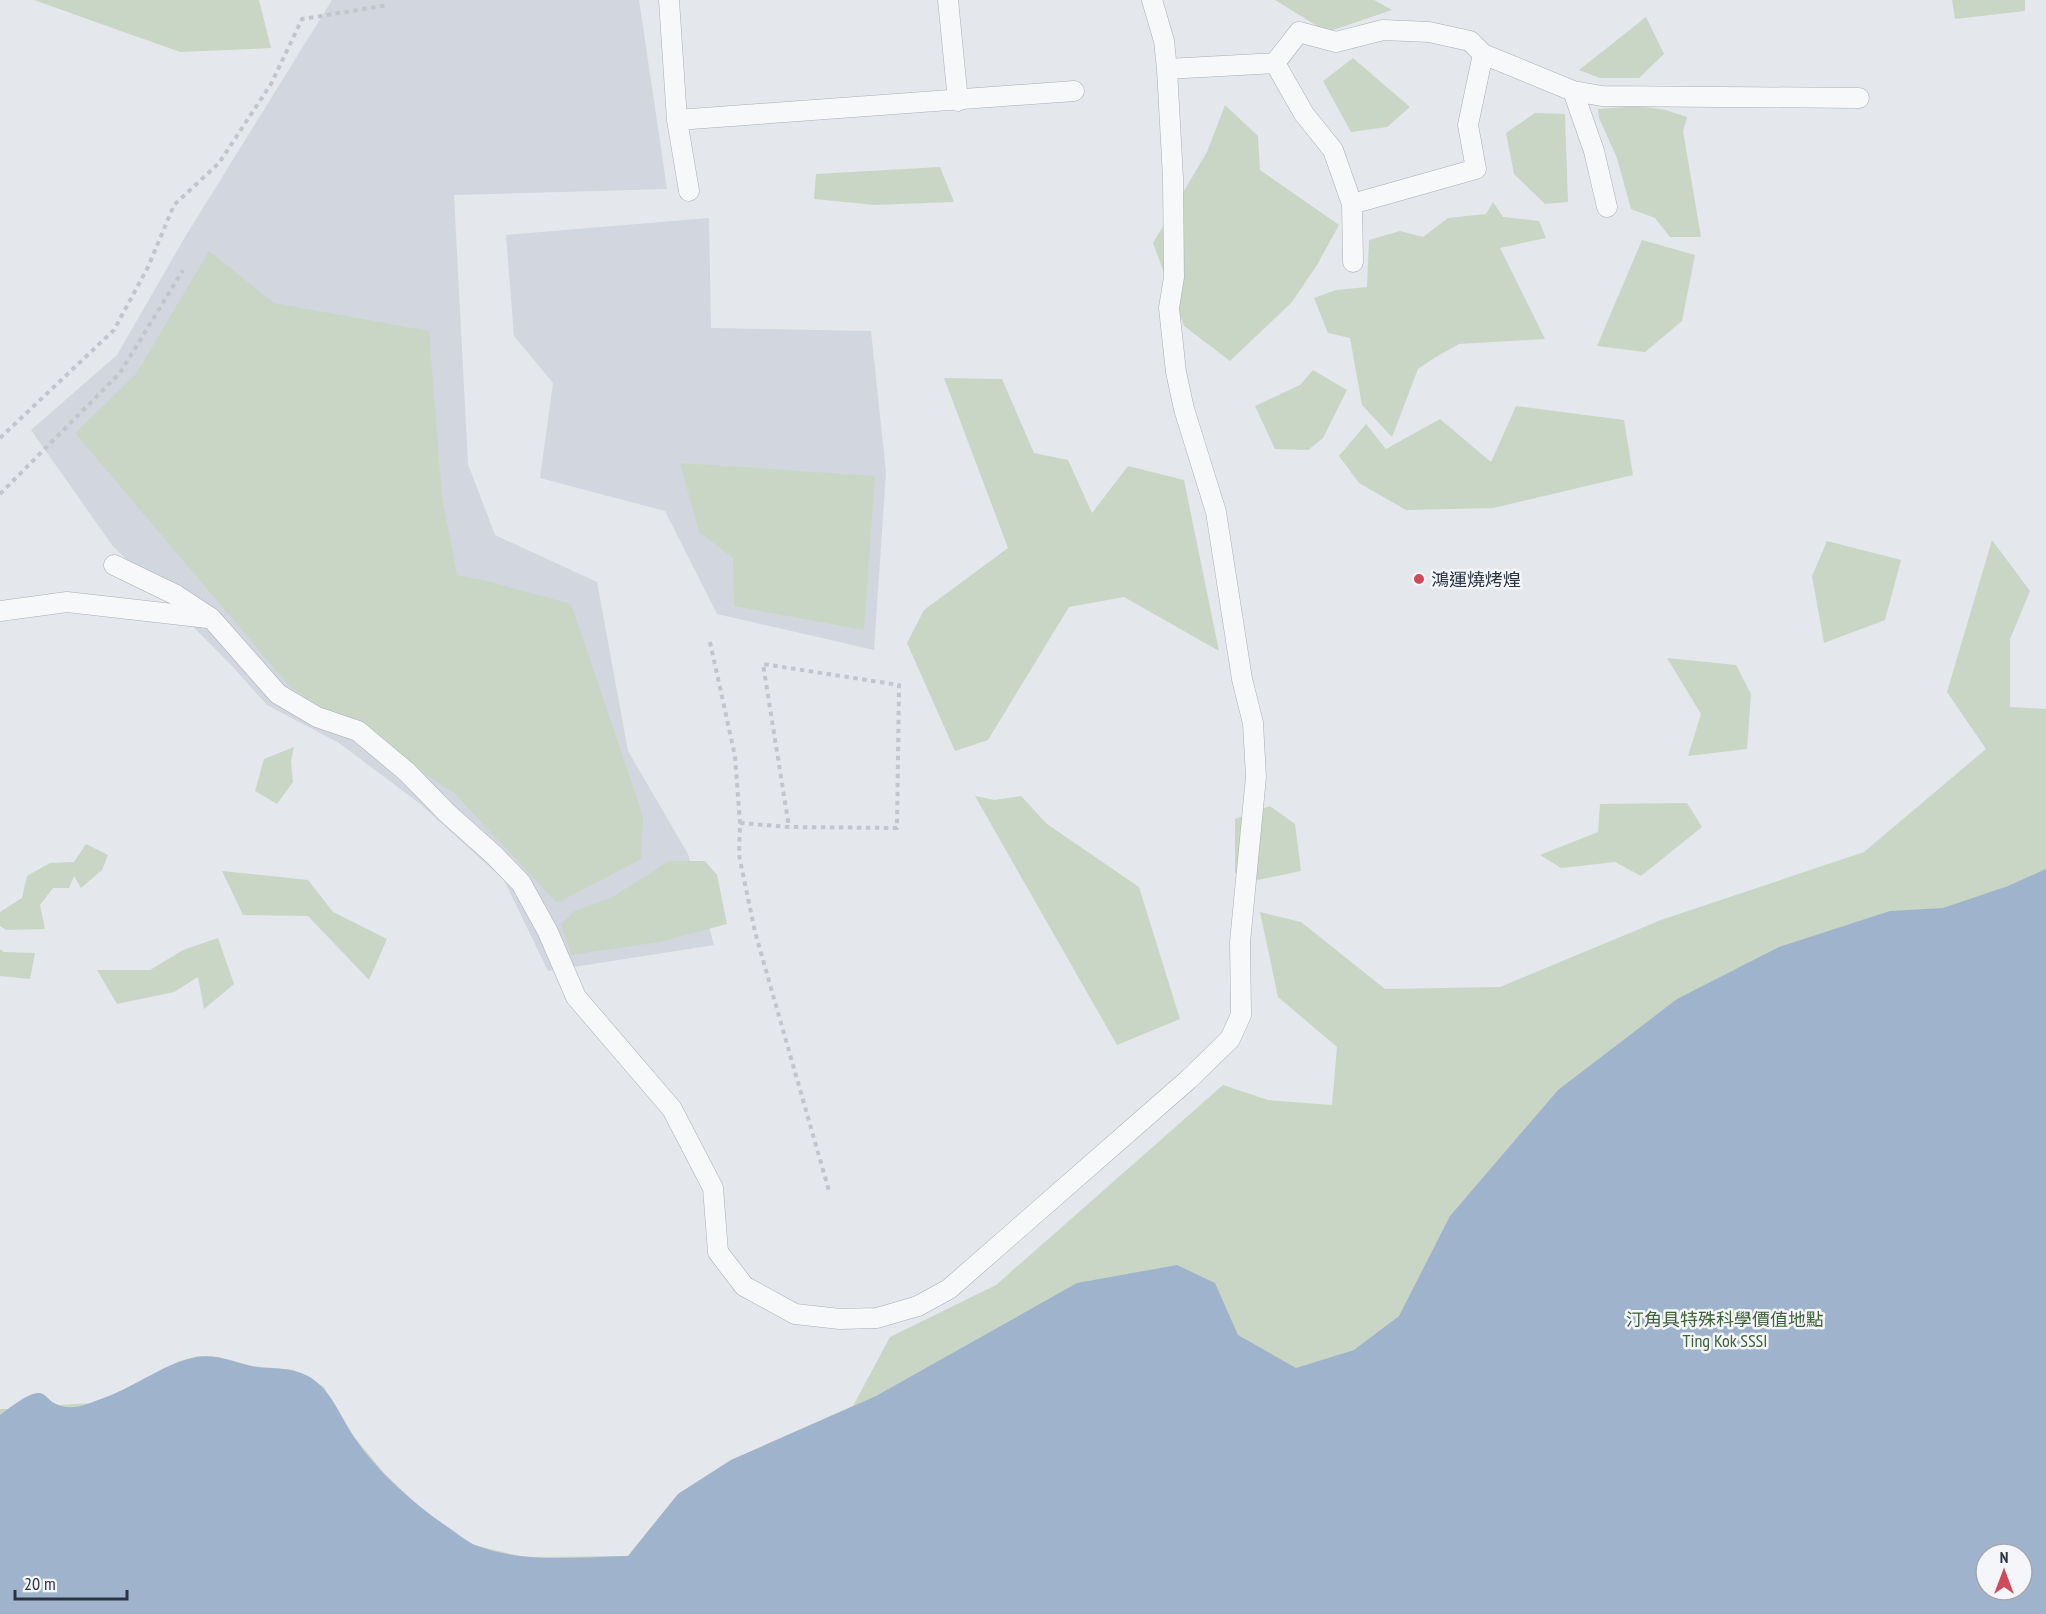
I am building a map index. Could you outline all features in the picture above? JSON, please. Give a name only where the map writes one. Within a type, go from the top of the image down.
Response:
[{"type":"lane","points":[[669,0],[677,120],[688,191]]},
{"type":"lane","points":[[948,0],[958,101]]},
{"type":"lane","points":[[114,564],[176,595],[211,618],[278,693],[317,717],[358,731],[407,772],[521,883],[548,932],[576,997],[672,1109],[713,1188],[718,1252],[744,1286],[795,1314],[840,1319],[877,1318],[918,1306],[949,1289],[1189,1079],[1230,1039],[1241,1015],[1240,942],[1256,777],[1253,723],[1242,679],[1216,512],[1184,410],[1176,372],[1169,308],[1174,277],[1173,177],[1167,69],[1164,41],[1152,0]]},
{"type":"lane","points":[[1167,69],[1275,63],[1299,32],[1336,42],[1383,30],[1429,32],[1470,41],[1483,54],[1573,91],[1602,96],[1859,98]]},
{"type":"lane","points":[[1352,204],[1476,170],[1468,125],[1483,54]]},
{"type":"lane","points":[[1275,63],[1304,114],[1333,150],[1352,204],[1353,262]]},
{"type":"lane","points":[[677,120],[1074,91]]},
{"type":"lane","points":[[1573,91],[1594,151],[1607,207]]},
{"type":"lane","points":[[0,611],[67,602],[211,618]]},
{"type":"path","points":[[0,438],[114,330],[148,267],[174,205],[219,163],[271,84],[302,19],[389,5]]},
{"type":"path","points":[[0,494],[120,374],[183,270]]},
{"type":"path","points":[[710,642],[735,756],[740,823],[739,855],[755,932],[829,1191]]},
{"type":"path","points":[[740,823],[789,827],[897,828],[899,686],[763,664],[789,827]]},
{"type":"shaded area","points":[[332,0],[639,0],[667,189],[454,195],[468,464],[495,535],[597,582],[628,751],[688,854],[714,945],[548,971],[504,880],[419,803],[339,743],[267,705],[234,668],[112,545],[31,430],[117,355],[185,237]]},
{"type":"shaded area","points":[[709,218],[711,328],[871,331],[886,472],[874,650],[717,614],[665,511],[540,478],[553,383],[514,336],[506,235]]},
{"type":"green space","points":[[34,0],[259,0],[271,48],[180,52]]},
{"type":"green space","points":[[1275,0],[1374,0],[1392,10],[1327,32]]},
{"type":"green space","points":[[1952,0],[2025,0],[2025,11],[1955,19]]},
{"type":"green space","points":[[1646,17],[1664,54],[1639,78],[1600,78],[1579,70]]},
{"type":"green space","points":[[1353,58],[1410,107],[1387,127],[1351,132],[1323,81]]},
{"type":"green space","points":[[1225,105],[1258,136],[1260,170],[1339,225],[1317,265],[1292,302],[1230,361],[1184,326],[1153,243],[1207,152]]},
{"type":"green space","points":[[1639,106],[1666,110],[1687,117],[1683,131],[1701,237],[1670,237],[1655,218],[1631,209],[1617,158],[1599,118],[1598,109]]},
{"type":"green space","points":[[1535,113],[1565,114],[1568,202],[1545,204],[1514,174],[1506,133]]},
{"type":"green space","points":[[940,167],[954,202],[875,205],[814,199],[816,174]]},
{"type":"green space","points":[[1493,202],[1503,217],[1539,221],[1546,238],[1500,248],[1545,339],[1459,344],[1434,358],[1418,369],[1392,437],[1362,405],[1350,338],[1328,333],[1314,298],[1336,290],[1367,287],[1369,240],[1400,231],[1423,237],[1448,218],[1486,214]]},
{"type":"green space","points":[[1642,240],[1695,255],[1682,321],[1645,352],[1597,346]]},
{"type":"green space","points":[[209,251],[274,303],[429,331],[442,497],[457,575],[571,604],[643,816],[641,859],[557,903],[454,793],[290,687],[75,433],[136,374]]},
{"type":"green space","points":[[1313,370],[1347,390],[1323,438],[1308,450],[1275,449],[1255,406],[1300,385]]},
{"type":"green space","points":[[944,378],[1002,379],[1034,453],[1068,460],[1092,513],[1128,466],[1184,480],[1219,651],[1124,597],[1069,607],[988,740],[955,751],[907,643],[924,610],[1008,548]]},
{"type":"green space","points":[[1516,406],[1624,420],[1633,475],[1493,508],[1406,510],[1359,483],[1339,456],[1366,424],[1386,449],[1440,419],[1491,462]]},
{"type":"green space","points":[[680,463],[875,476],[864,630],[734,606],[733,558],[699,532]]},
{"type":"green space","name":"汀角具特殊科學價值地點 Ting Kok SSSI","points":[[1992,540],[2030,591],[2010,639],[2010,707],[2046,709],[2046,1614],[0,1614],[0,1409],[9,1409],[32,1394],[39,1393],[59,1405],[91,1403],[182,1361],[198,1356],[219,1357],[252,1366],[294,1370],[324,1387],[355,1438],[385,1474],[425,1512],[474,1545],[523,1557],[628,1556],[678,1494],[731,1460],[853,1406],[890,1337],[996,1285],[1223,1085],[1268,1100],[1332,1105],[1337,1047],[1278,997],[1260,912],[1301,922],[1385,989],[1500,987],[1661,920],[1864,852],[1986,749],[1947,692]]},
{"type":"green space","points":[[1827,541],[1901,560],[1885,620],[1824,643],[1812,576]]},
{"type":"green space","points":[[1667,658],[1736,665],[1751,694],[1747,749],[1688,756],[1701,714]]},
{"type":"green space","points":[[294,747],[291,761],[293,782],[277,804],[255,791],[264,759]]},
{"type":"green space","points":[[975,796],[994,800],[1021,796],[1047,824],[1139,887],[1180,1019],[1117,1045]]},
{"type":"green space","points":[[1687,803],[1702,827],[1641,876],[1615,862],[1561,868],[1540,855],[1598,832],[1600,804]]},
{"type":"green space","points":[[1270,806],[1295,824],[1301,871],[1258,880],[1235,873],[1235,819]]},
{"type":"green space","points":[[86,844],[108,855],[102,870],[81,888],[74,876],[69,888],[53,888],[40,905],[45,929],[6,930],[0,926],[0,912],[22,898],[27,876],[50,863],[74,862]]},
{"type":"green space","points":[[669,861],[705,861],[717,875],[727,924],[659,942],[571,955],[561,924],[574,911],[611,898]]},
{"type":"green space","points":[[222,871],[308,880],[333,912],[387,939],[369,980],[308,916],[243,915]]},
{"type":"green space","points":[[218,938],[234,984],[204,1009],[198,977],[174,992],[117,1004],[97,970],[150,970],[183,950]]},
{"type":"green space","points":[[0,949],[4,952],[35,953],[30,979],[0,976]]},
{"type":"water","name":"汀角具特殊科學價值地點 Ting Kok SSSI","points":[[2046,869],[2046,1614],[0,1614],[0,1415],[24,1398],[39,1393],[60,1406],[74,1407],[87,1404],[117,1393],[186,1359],[204,1356],[218,1357],[251,1366],[287,1369],[308,1376],[329,1395],[354,1437],[386,1476],[425,1510],[463,1538],[475,1545],[512,1555],[570,1558],[628,1556],[678,1494],[731,1460],[876,1396],[1077,1283],[1177,1265],[1215,1283],[1238,1335],[1296,1368],[1354,1350],[1399,1316],[1450,1216],[1558,1090],[1677,999],[1779,947],[1890,911],[1943,908],[2008,886]]},
{"type":"place","name":"鴻運燒烤煌","points":[[1419,579]]}]
